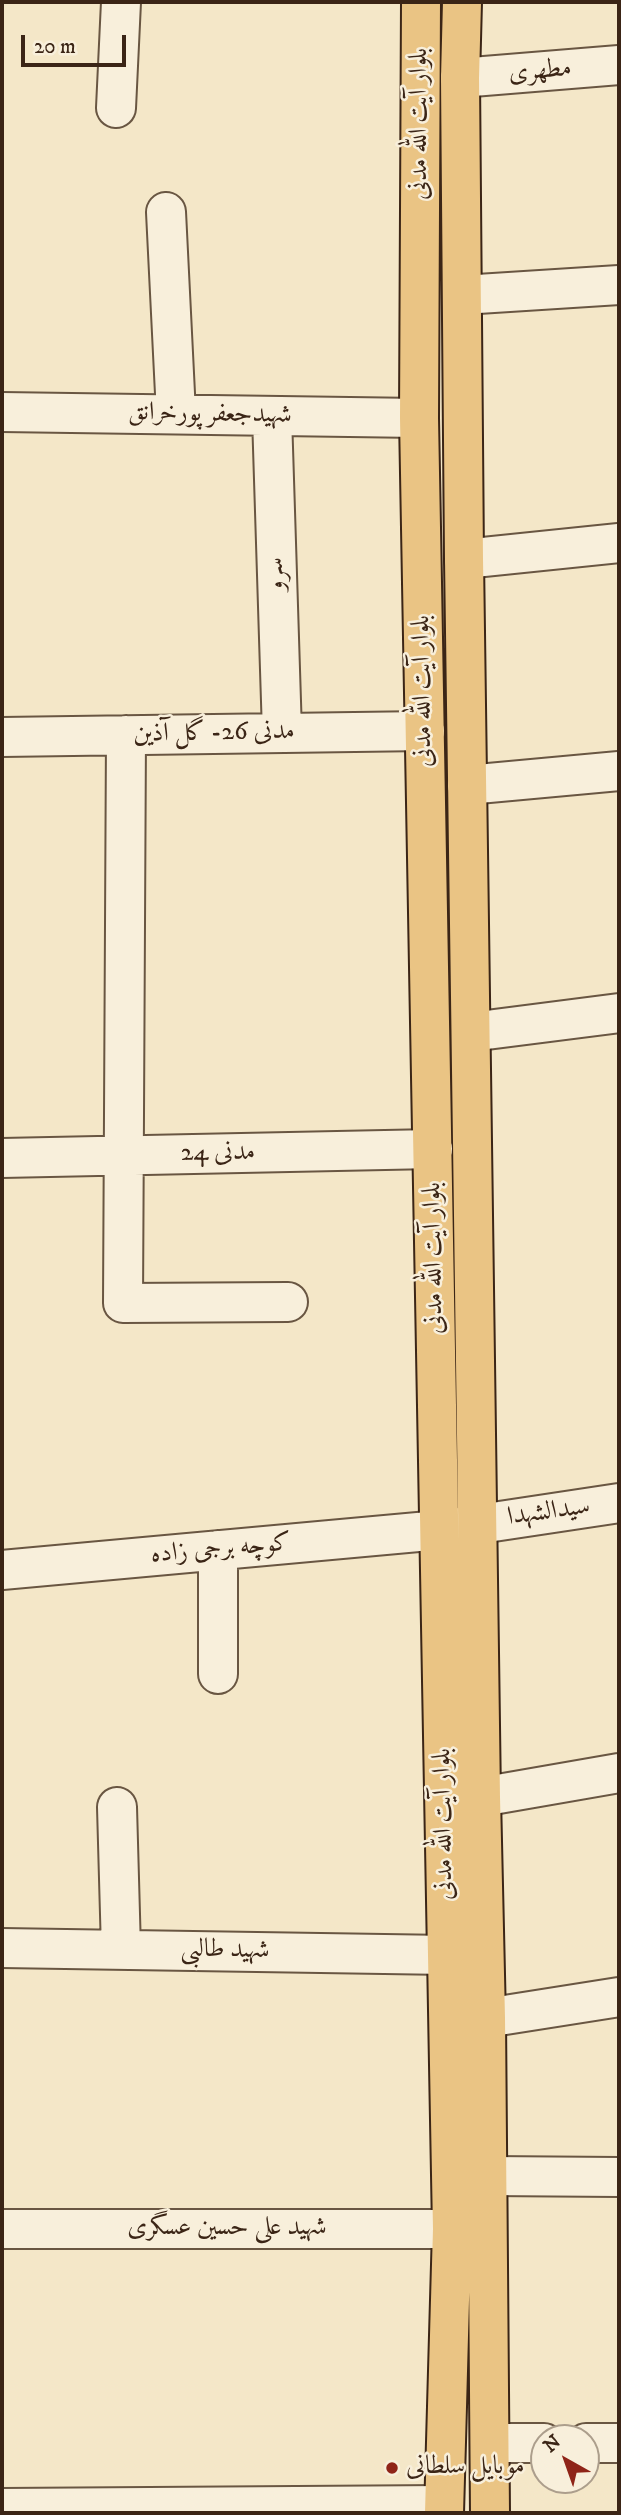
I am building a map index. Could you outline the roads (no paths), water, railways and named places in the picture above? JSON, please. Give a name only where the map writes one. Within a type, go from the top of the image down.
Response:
[{"type":"main road","name":"بلوار آیت الله مدنی","points":[[421,2],[419,418],[452,2230],[444,2509]]},
{"type":"main road","name":"بلوار آیت الله مدنی","points":[[462,2],[460,78],[464,559],[486,2018],[490,2513]]},
{"type":"street","points":[[116,108],[121,2]]},
{"type":"street","name":"مطهری","points":[[460,78],[619,65]]},
{"type":"street","points":[[166,212],[176,414]]},
{"type":"street","points":[[462,295],[619,285]]},
{"type":"street","name":"شهیدجعفر پورخرانق","points":[[2,412],[419,418]]},
{"type":"street","name":"سرو","points":[[272,416],[282,733]]},
{"type":"street","points":[[464,559],[619,543]]},
{"type":"street","name":"مدنی 26- گل آذین","points":[[2,737],[425,731]]},
{"type":"street","points":[[126,735],[123,1303],[288,1302]]},
{"type":"street","points":[[467,785],[619,771]]},
{"type":"street","points":[[471,1032],[619,1013]]},
{"type":"street","name":"مدنی 24","points":[[2,1158],[433,1149]]},
{"type":"street","name":"سیدالشهدا","points":[[440,1530],[619,1503]]},
{"type":"street","name":"کوچه برجى زاده","points":[[2,1570],[440,1530]]},
{"type":"street","points":[[218,1550],[218,1674]]},
{"type":"street","points":[[481,1797],[619,1773]]},
{"type":"street","points":[[117,1807],[121,1950]]},
{"type":"street","name":"شهید طالبی","points":[[2,1948],[448,1955]]},
{"type":"street","points":[[486,2018],[619,1997]]},
{"type":"street","points":[[488,2176],[619,2177]]},
{"type":"street","name":"شهید علی حسین عسگری","points":[[2,2229],[452,2230]]},
{"type":"street","points":[[490,2443],[530,2443]]},
{"type":"street","points":[[600,2443],[619,2443]]},
{"type":"street","points":[[2,2508],[444,2509]]},
{"type":"place","name":"موبایل سلطانی","points":[[392,2468]]}]
